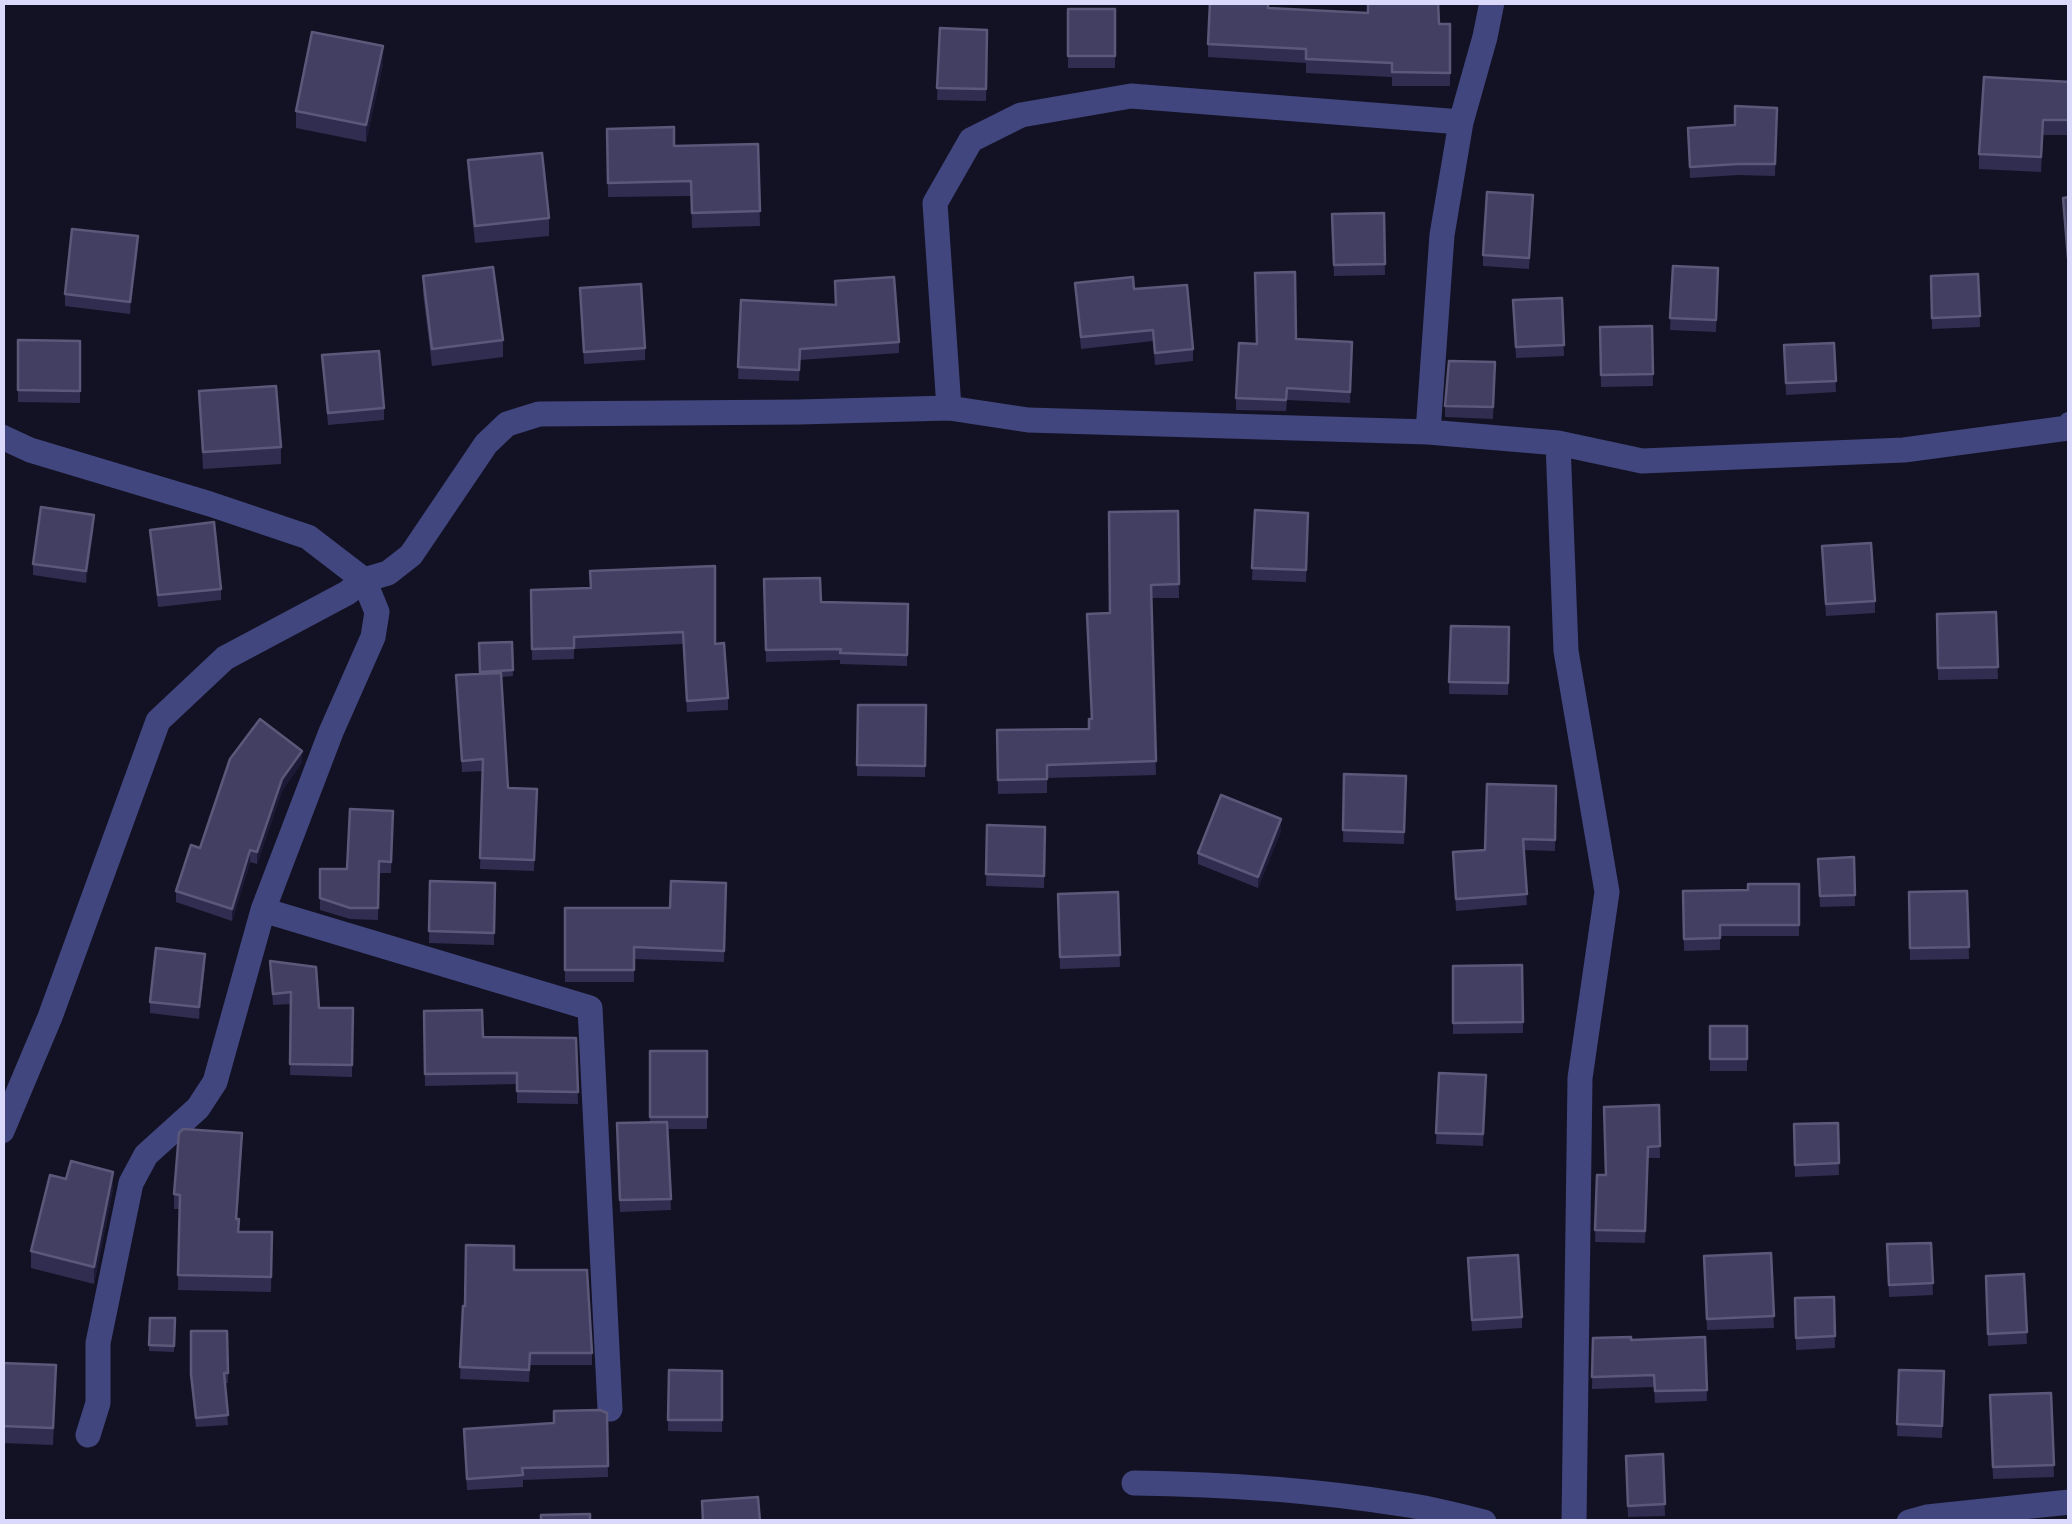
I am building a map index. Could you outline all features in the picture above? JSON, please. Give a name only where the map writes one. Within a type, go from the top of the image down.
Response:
[{"type":"street","points":[[1428,432],[1442,235],[1460,122],[1492,2]]},
{"type":"street","points":[[949,408],[936,203],[971,140],[1021,115],[1131,96],[1460,122]]},
{"type":"street","points":[[2,1131],[50,1016],[158,721],[225,658],[347,594],[364,580],[388,573],[411,556],[486,444],[507,424],[538,414],[949,408],[1028,420],[1428,432],[1558,443],[1642,461],[1904,450],[2068,428],[2070,424]]},
{"type":"street","points":[[2,437],[30,450],[308,537],[364,580],[377,612],[373,637],[331,732],[264,910],[215,1082],[198,1108],[146,1155],[132,1183],[98,1343],[98,1403],[88,1435]]},
{"type":"street","points":[[1558,443],[1566,651],[1608,892],[1580,1078],[1574,1522]]},
{"type":"street","points":[[264,910],[590,1008],[610,1410]]},
{"type":"street","points":[[1134,1484],[1216,1484],[1307,1493],[1404,1504],[1484,1522]]},
{"type":"street","points":[[1909,1522],[2070,1502]]},
{"type":"building","points":[[1210,2],[1268,2],[1268,8],[1368,13],[1368,2],[1438,2],[1439,24],[1450,24],[1450,73],[1392,72],[1392,63],[1306,59],[1306,49],[1208,44]]},
{"type":"building","points":[[1068,9],[1115,9],[1115,56],[1068,56]]},
{"type":"building","points":[[940,28],[987,30],[986,89],[937,88]]},
{"type":"building","points":[[312,32],[383,46],[366,125],[296,111]]},
{"type":"building","points":[[1984,77],[2070,82],[2070,120],[2043,120],[2041,157],[1979,154]]},
{"type":"building","points":[[1735,106],[1777,108],[1775,164],[1690,167],[1688,128],[1735,125]]},
{"type":"building","points":[[674,127],[674,146],[758,144],[760,211],[692,213],[691,181],[608,183],[607,129]]},
{"type":"building","points":[[542,153],[549,218],[475,226],[468,160]]},
{"type":"building","points":[[1487,192],[1533,195],[1529,258],[1483,255]]},
{"type":"building","points":[[2070,197],[2070,258],[2068,258],[2063,198]]},
{"type":"building","points":[[1384,213],[1385,264],[1334,265],[1332,214]]},
{"type":"building","points":[[72,229],[138,236],[130,302],[65,294]]},
{"type":"building","points":[[1673,266],[1718,268],[1716,320],[1670,318]]},
{"type":"building","points":[[493,267],[503,340],[432,349],[423,276]]},
{"type":"building","points":[[1295,272],[1296,339],[1352,342],[1350,392],[1287,388],[1286,400],[1236,398],[1239,343],[1257,344],[1255,273]]},
{"type":"building","points":[[1978,274],[1980,316],[1932,318],[1931,276]]},
{"type":"building","points":[[894,277],[899,342],[800,349],[799,370],[738,367],[741,300],[836,305],[835,281]]},
{"type":"building","points":[[1133,277],[1134,289],[1187,285],[1193,349],[1155,353],[1153,330],[1081,337],[1075,283]]},
{"type":"building","points":[[641,284],[645,348],[584,352],[580,288]]},
{"type":"building","points":[[1562,298],[1564,345],[1516,347],[1513,300]]},
{"type":"building","points":[[1652,326],[1653,374],[1601,375],[1600,327]]},
{"type":"building","points":[[18,340],[80,341],[80,391],[18,390]]},
{"type":"building","points":[[1834,343],[1836,381],[1786,383],[1784,345]]},
{"type":"building","points":[[379,351],[384,408],[328,413],[322,355]]},
{"type":"building","points":[[1449,361],[1495,362],[1493,407],[1445,406]]},
{"type":"building","points":[[276,386],[281,447],[203,452],[199,391]]},
{"type":"building","points":[[41,507],[94,515],[86,571],[33,564]]},
{"type":"building","points":[[1255,510],[1308,513],[1306,570],[1252,568]]},
{"type":"building","points":[[1178,511],[1179,584],[1151,585],[1156,761],[1047,765],[1047,779],[998,780],[997,730],[1089,729],[1092,719],[1087,614],[1110,613],[1109,512]]},
{"type":"building","points":[[214,522],[221,589],[158,595],[150,530]]},
{"type":"building","points":[[1871,543],[1875,601],[1826,604],[1822,546]]},
{"type":"building","points":[[715,566],[715,644],[724,643],[728,698],[687,701],[683,632],[574,637],[574,648],[532,649],[531,590],[591,588],[590,571]]},
{"type":"building","points":[[820,578],[821,602],[908,604],[907,655],[840,653],[841,649],[766,650],[764,579]]},
{"type":"building","points":[[1996,612],[1998,667],[1938,668],[1937,614]]},
{"type":"building","points":[[1451,626],[1509,627],[1508,683],[1449,682]]},
{"type":"building","points":[[512,642],[513,670],[480,672],[479,643]]},
{"type":"building","points":[[501,673],[508,788],[537,789],[534,860],[480,858],[483,759],[462,761],[456,675]]},
{"type":"building","points":[[858,705],[926,705],[925,766],[857,765]]},
{"type":"building","points":[[260,719],[302,751],[282,779],[257,852],[250,850],[232,909],[176,891],[191,845],[200,848],[230,759]]},
{"type":"building","points":[[1344,774],[1406,776],[1404,832],[1343,830]]},
{"type":"building","points":[[1487,784],[1556,786],[1555,840],[1523,839],[1527,894],[1456,899],[1453,852],[1485,850]]},
{"type":"building","points":[[1221,795],[1281,819],[1258,877],[1198,853]]},
{"type":"building","points":[[350,809],[393,811],[391,862],[379,861],[378,908],[350,908],[320,898],[320,869],[347,869]]},
{"type":"building","points":[[987,825],[1045,827],[1044,876],[986,874]]},
{"type":"building","points":[[1854,857],[1855,895],[1820,896],[1818,859]]},
{"type":"building","points":[[430,881],[495,883],[494,933],[429,931]]},
{"type":"building","points":[[671,881],[726,883],[724,951],[634,947],[634,970],[565,970],[565,908],[670,908]]},
{"type":"building","points":[[1748,884],[1799,884],[1799,925],[1720,925],[1720,938],[1684,939],[1683,891],[1748,890]]},
{"type":"building","points":[[1967,891],[1969,947],[1910,948],[1909,892]]},
{"type":"building","points":[[1118,892],[1120,955],[1060,957],[1058,894]]},
{"type":"building","points":[[156,948],[205,954],[199,1007],[150,1002]]},
{"type":"building","points":[[270,961],[316,967],[319,1008],[353,1008],[352,1065],[290,1064],[291,992],[273,994]]},
{"type":"building","points":[[1522,965],[1523,1022],[1453,1023],[1453,966]]},
{"type":"building","points":[[482,1010],[483,1037],[576,1038],[578,1092],[517,1091],[517,1073],[425,1074],[424,1011]]},
{"type":"building","points":[[1710,1026],[1747,1026],[1747,1059],[1710,1059]]},
{"type":"building","points":[[650,1051],[707,1051],[707,1117],[650,1117]]},
{"type":"building","points":[[1439,1073],[1486,1075],[1483,1134],[1436,1133]]},
{"type":"building","points":[[1659,1105],[1660,1146],[1648,1147],[1645,1231],[1595,1230],[1597,1175],[1606,1175],[1604,1107]]},
{"type":"building","points":[[667,1122],[671,1199],[620,1200],[617,1123]]},
{"type":"building","points":[[1838,1123],[1839,1163],[1795,1165],[1794,1124]]},
{"type":"building","points":[[183,1129],[242,1133],[238,1232],[272,1232],[271,1277],[178,1275],[180,1195],[174,1194],[179,1133]]},
{"type":"building","points":[[71,1161],[113,1172],[94,1267],[31,1251],[50,1175],[66,1179]]},
{"type":"building","points":[[1931,1243],[1933,1283],[1889,1285],[1887,1244]]},
{"type":"building","points":[[466,1245],[514,1246],[514,1270],[587,1270],[592,1353],[530,1353],[529,1370],[460,1367]]},
{"type":"building","points":[[1771,1253],[1774,1316],[1707,1319],[1704,1256]]},
{"type":"building","points":[[1518,1255],[1522,1317],[1472,1320],[1468,1258]]},
{"type":"building","points":[[2024,1274],[2027,1332],[1988,1334],[1986,1276]]},
{"type":"building","points":[[1834,1297],[1835,1336],[1796,1338],[1795,1298]]},
{"type":"building","points":[[150,1318],[175,1318],[174,1346],[149,1345]]},
{"type":"building","points":[[191,1331],[227,1331],[228,1373],[224,1373],[228,1415],[196,1418]]},
{"type":"building","points":[[1705,1337],[1707,1390],[1655,1391],[1654,1375],[1592,1377],[1593,1338]]},
{"type":"building","points":[[2,1363],[56,1365],[53,1428],[2,1426]]},
{"type":"building","points":[[669,1370],[722,1371],[722,1420],[668,1420]]},
{"type":"building","points":[[1899,1370],[1944,1371],[1942,1426],[1897,1424]]},
{"type":"building","points":[[2051,1393],[2054,1465],[1993,1467],[1990,1395]]},
{"type":"building","points":[[554,1411],[607,1413],[608,1466],[522,1468],[523,1475],[467,1479],[464,1429],[554,1423]]},
{"type":"building","points":[[1663,1454],[1665,1504],[1628,1506],[1626,1456]]},
{"type":"building","points":[[758,1497],[760,1522],[703,1522],[702,1501]]},
{"type":"building","points":[[590,1514],[590,1522],[541,1522],[541,1515]]}]
